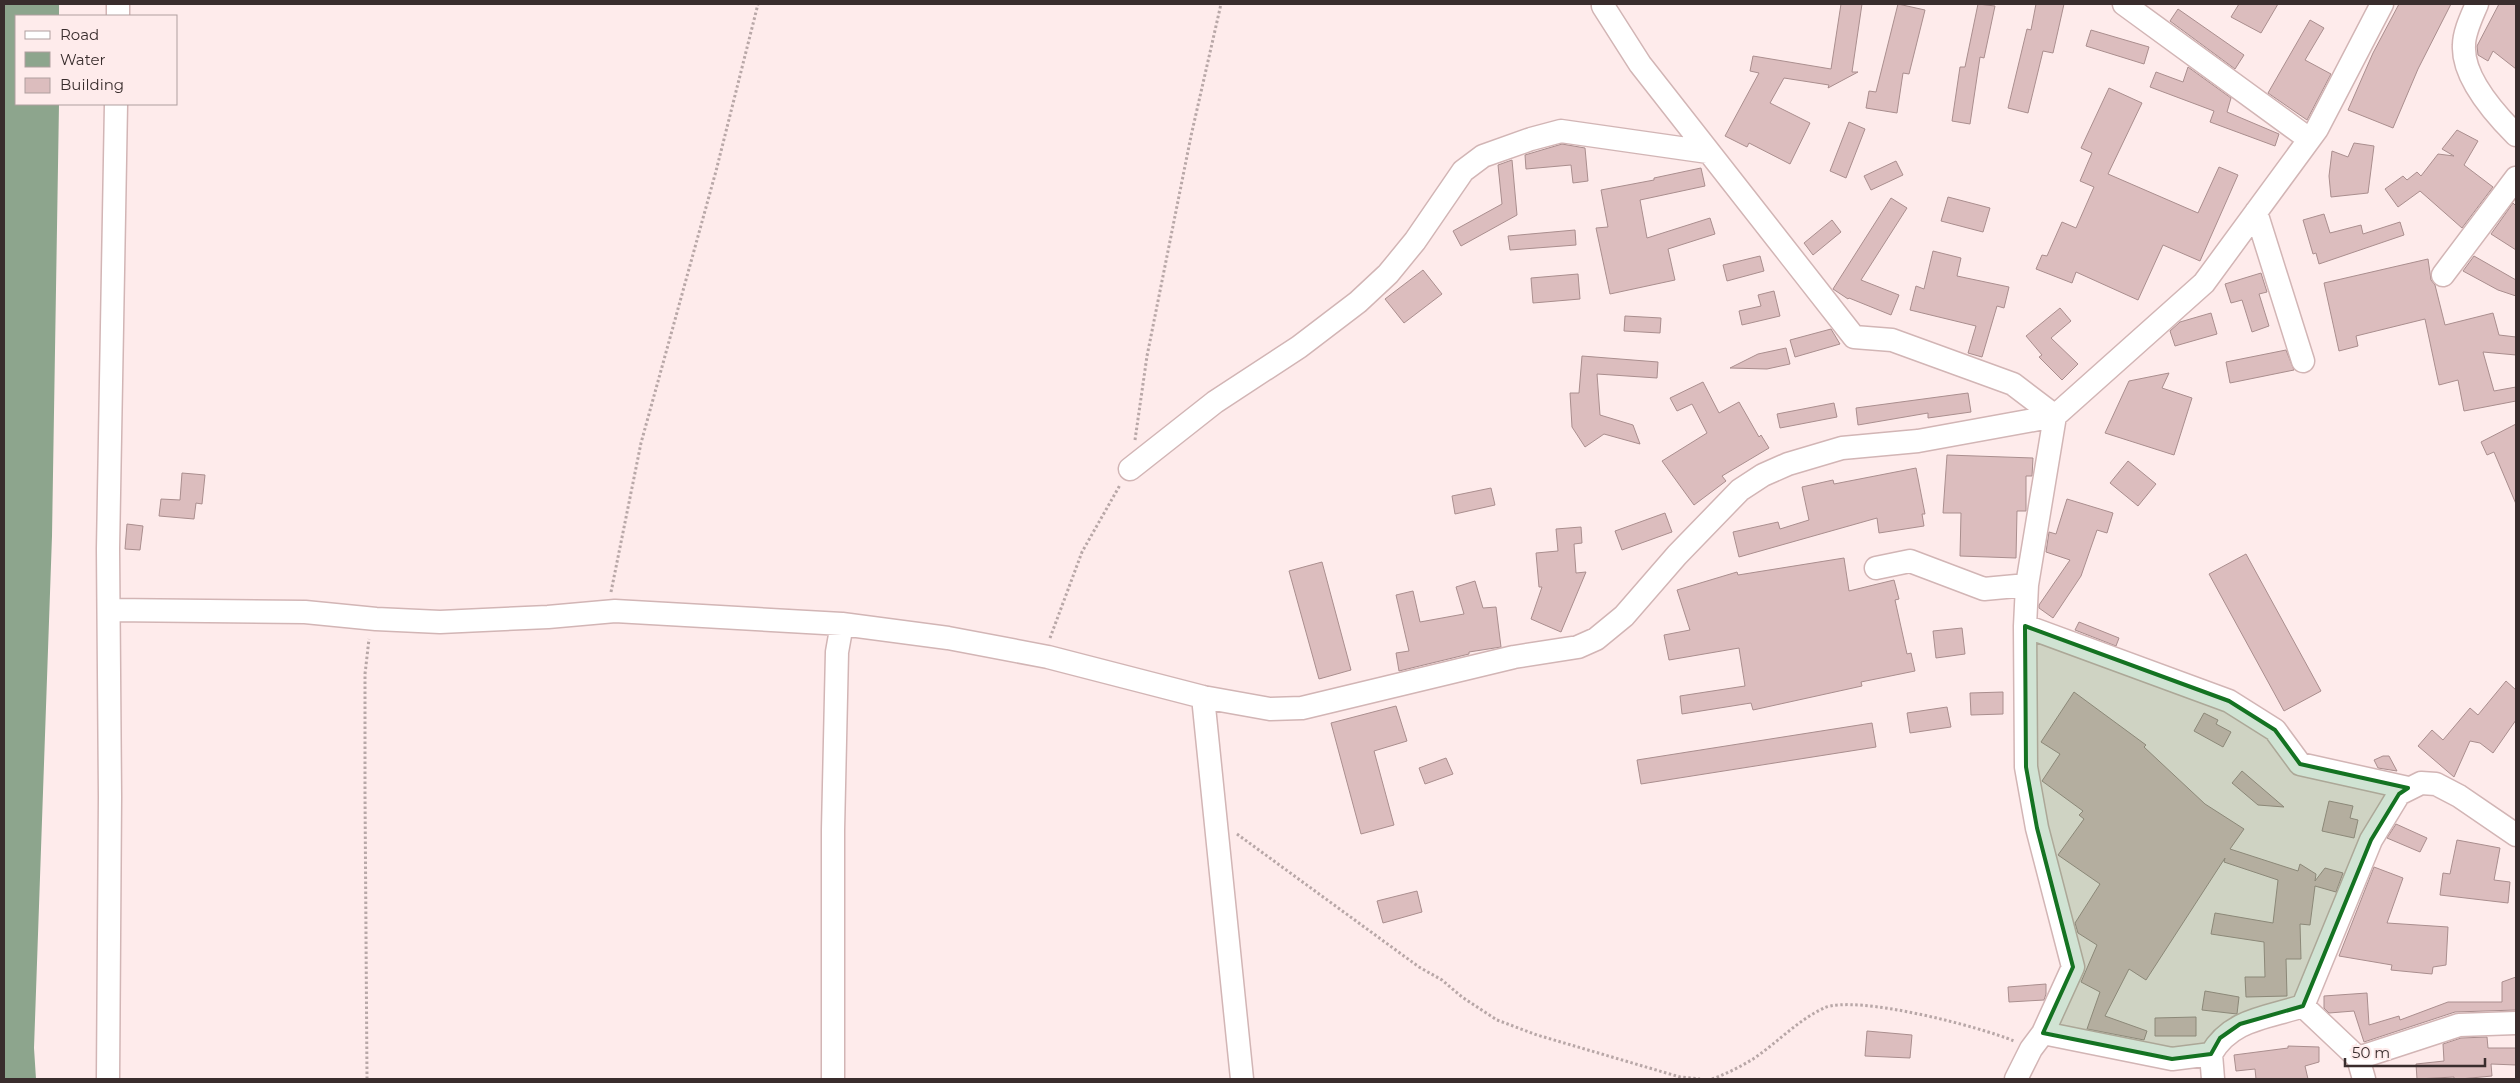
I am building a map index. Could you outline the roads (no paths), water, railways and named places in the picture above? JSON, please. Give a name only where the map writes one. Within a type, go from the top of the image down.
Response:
[{"type":"street","points":[[1604,4],[1640,64],[1854,337],[1892,340],[2013,384],[2055,416]]},
{"type":"street","points":[[2124,4],[2309,139]]},
{"type":"street","points":[[110,610],[304,612],[376,619],[440,622],[608,612],[842,624],[948,638],[1043,656],[1203,697],[1270,709],[1302,708],[1514,657],[1578,647],[1596,639],[1624,616],[1677,555],[1740,490],[1763,475],[1788,464],[1842,448],[1918,441],[2055,416],[2204,283],[2316,129],[2382,4]]},
{"type":"street","points":[[2477,4],[2464,45],[2469,68],[2479,90],[2494,112],[2516,135]]},
{"type":"street","points":[[108,1079],[110,610],[108,549],[116,105]]},
{"type":"street","points":[[1130,469],[1215,402],[1299,347],[1358,302],[1388,274],[1415,240],[1463,171],[1483,156],[1531,139],[1561,131],[1708,152]]},
{"type":"street","points":[[2443,275],[2516,178]]},
{"type":"street","points":[[2256,212],[2303,361]]},
{"type":"street","points":[[2016,1079],[2037,1041],[2072,967],[2037,828],[2026,767],[2024,626],[2027,585],[2055,416]]},
{"type":"street","points":[[1876,568],[1910,561],[1984,589],[2027,585]]},
{"type":"street","points":[[833,1079],[833,830],[837,652],[842,624]]},
{"type":"street","points":[[2024,626],[2229,701],[2275,730],[2300,764],[2408,788]]},
{"type":"street","points":[[1203,697],[1242,1079]]},
{"type":"street","points":[[2303,1006],[2371,840],[2399,794],[2421,783],[2436,784],[2460,796],[2516,835]]},
{"type":"street","points":[[2213,1079],[2211,1054],[2220,1038],[2240,1024],[2303,1006]]},
{"type":"street","points":[[2303,1006],[2358,1058],[2364,1079]]},
{"type":"street","points":[[2358,1058],[2459,1025],[2516,1023]]},
{"type":"street","points":[[2037,1041],[2172,1060],[2211,1054]]},
{"type":"water","points":[[4,4],[59,4],[59,15],[15,15],[15,105],[59,105],[52,536],[34,1048],[36,1079],[4,1079]]}]
